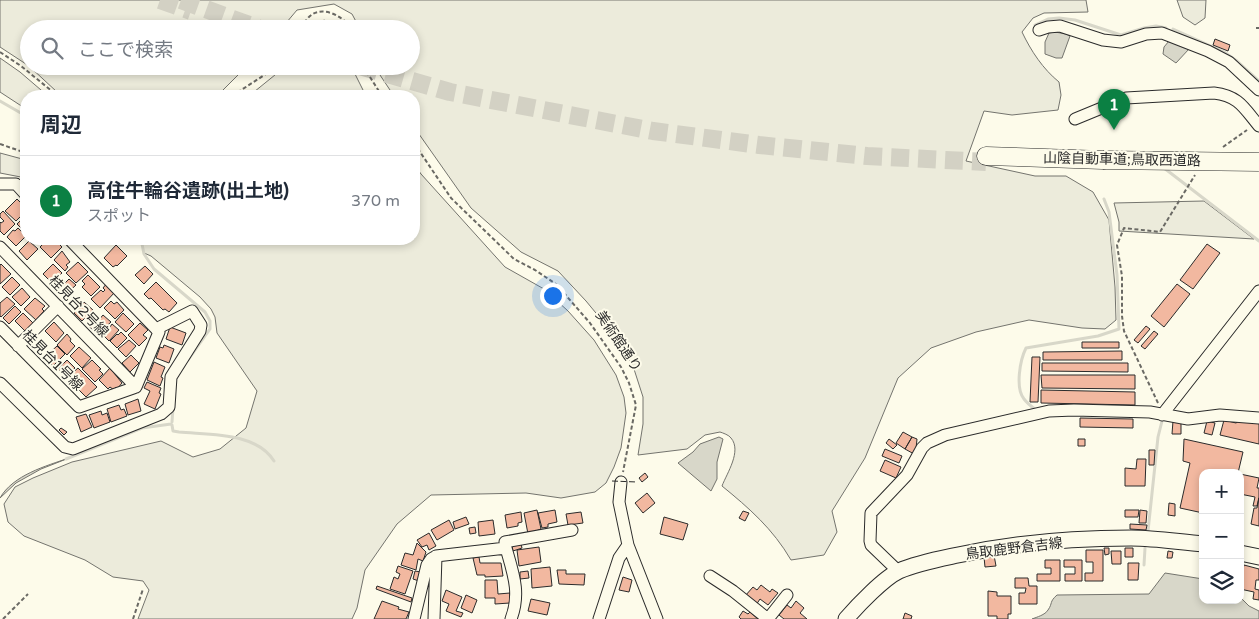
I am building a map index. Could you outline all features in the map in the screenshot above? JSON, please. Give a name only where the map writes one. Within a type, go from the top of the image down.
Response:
[{"type":"highway","name":"山陰自動車道;鳥取西道路","points":[[986,159],[1259,169]]},
{"type":"highway","name":"山陰自動車道;鳥取西道路","points":[[1103,163],[1259,162]]},
{"type":"main road","name":"鳥取鹿野倉吉線","points":[[846,619],[881,584],[898,571],[934,560],[990,548],[1068,541],[1132,538],[1199,544]]},
{"type":"main road","points":[[1244,553],[1259,557]]},
{"type":"street","points":[[1040,30],[1060,26],[1103,40],[1121,42],[1146,34],[1162,33],[1230,62],[1259,90]]},
{"type":"street","points":[[1075,119],[1126,98],[1214,93],[1228,95],[1238,101],[1258,124]]},
{"type":"street","points":[[0,184],[16,184],[20,188]]},
{"type":"street","points":[[75,245],[159,332],[136,387]]},
{"type":"street","name":"桂見台2号線","points":[[0,247],[136,387]]},
{"type":"street","points":[[1162,415],[1259,291]]},
{"type":"street","points":[[18,346],[58,306]]},
{"type":"street","points":[[0,383],[65,447],[73,449],[161,414],[169,407],[171,377],[200,331],[201,325],[192,310],[156,329]]},
{"type":"street","name":"桂見台1号線","points":[[0,327],[80,407],[136,387]]},
{"type":"street","points":[[898,571],[871,545],[871,513],[907,474],[922,448],[927,443],[945,435],[1049,411],[1150,412],[1188,419],[1220,415],[1259,418]]},
{"type":"street","points":[[621,482],[619,502],[628,545],[657,619]]},
{"type":"street","points":[[511,619],[517,589],[505,542],[572,530]]},
{"type":"street","points":[[600,619],[618,558],[628,545]]},
{"type":"street","points":[[414,619],[427,565],[431,559],[436,556],[506,548]]},
{"type":"street","points":[[434,619],[436,556]]},
{"type":"street","points":[[710,576],[733,591],[768,619],[787,595]]},
{"type":"path","points":[[306,20],[308,17],[321,12],[335,14],[344,20]]},
{"type":"path","points":[[0,52],[20,65]]},
{"type":"path","points":[[32,75],[51,90]]},
{"type":"path","points":[[241,90],[264,75]]},
{"type":"path","points":[[369,75],[378,90]]},
{"type":"path","points":[[1218,151],[1258,124]]},
{"type":"path","points":[[0,144],[20,151]]},
{"type":"path","name":"美術館通り","points":[[420,152],[451,198],[514,259],[556,284],[590,323],[621,367],[629,383],[636,405],[621,482]]},
{"type":"path","points":[[1162,415],[1124,331],[1122,276],[1117,245],[1124,228],[1160,232],[1196,174]]},
{"type":"path","points":[[133,619],[143,589]]},
{"type":"path","points":[[3,619],[28,594]]},
{"type":"shaded area","points":[[0,0],[1086,0],[1088,12],[1044,13],[1033,18],[1022,32],[1038,59],[1059,82],[1061,95],[1058,110],[1012,115],[984,111],[966,161],[1035,176],[1066,176],[1093,192],[1109,220],[1116,320],[1105,329],[1082,328],[1029,320],[976,332],[931,348],[898,378],[865,458],[832,511],[837,532],[824,555],[791,560],[776,538],[760,520],[722,486],[730,469],[735,449],[734,443],[729,436],[720,432],[705,435],[687,449],[638,455],[643,424],[643,397],[633,366],[615,336],[558,271],[521,252],[471,208],[420,136],[420,90],[390,90],[380,75],[420,75],[420,20],[355,20],[352,14],[334,4],[297,10],[289,20],[20,20],[20,60],[0,47]]},
{"type":"shaded area","points":[[1177,0],[1206,0],[1205,18],[1195,25],[1183,17]]},
{"type":"shaded area","points":[[1055,32],[1070,36],[1062,58],[1045,54],[1045,42],[1049,33]]},
{"type":"shaded area","points":[[1169,41],[1189,49],[1176,63],[1163,54],[1164,47]]},
{"type":"shaded area","points":[[0,58],[41,90],[20,90],[20,105],[0,92]]},
{"type":"shaded area","points":[[39,75],[238,75],[223,90],[55,90]]},
{"type":"shaded area","points":[[275,75],[356,75],[363,90],[256,90]]},
{"type":"shaded area","points":[[0,153],[20,158],[20,177],[0,173]]},
{"type":"shaded area","points":[[420,173],[505,267],[544,289],[568,311],[594,340],[616,375],[624,397],[626,413],[621,448],[614,467],[606,483],[595,492],[561,498],[526,493],[431,495],[397,524],[365,570],[357,608],[352,619],[138,619],[149,590],[143,581],[113,577],[85,560],[24,536],[8,522],[4,504],[15,487],[72,462],[161,441],[193,457],[220,449],[246,428],[257,391],[217,333],[215,317],[211,309],[200,297],[151,256],[144,253],[142,245],[420,245]]},
{"type":"shaded area","points":[[1204,201],[1254,239],[1119,231],[1119,222],[1114,203]]},
{"type":"shaded area","points":[[719,437],[723,439],[717,462],[717,479],[711,491],[678,463],[700,444]]},
{"type":"shaded area","points":[[69,458],[41,469],[16,483],[0,498],[21,477],[40,468]]},
{"type":"shaded area","points":[[1165,573],[1199,578],[1199,604],[1244,604],[1244,601],[1259,611],[1259,619],[1032,619],[1047,612],[1057,595],[1149,594]]},
{"type":"building","points":[[1215,39],[1230,45],[1228,51],[1213,45]]},
{"type":"building","points":[[17,199],[20,202],[20,217],[16,221],[5,211]]},
{"type":"building","points":[[3,211],[15,224],[4,235],[0,231],[0,222],[4,221],[0,214]]},
{"type":"building","points":[[18,228],[20,230],[20,242],[16,246],[7,237],[13,230],[15,231]]},
{"type":"building","points":[[1207,244],[1220,253],[1193,289],[1180,280]]},
{"type":"building","points":[[25,245],[34,245],[38,249],[27,260],[19,251]]},
{"type":"building","points":[[42,245],[60,245],[62,247],[51,258],[40,247]]},
{"type":"building","points":[[116,245],[127,256],[117,266],[113,267],[104,258]]},
{"type":"building","points":[[62,251],[70,262],[66,265],[68,267],[65,271],[54,260]]},
{"type":"building","points":[[78,262],[88,272],[76,283],[66,273]]},
{"type":"building","points":[[53,264],[62,273],[52,283],[43,274]]},
{"type":"building","points":[[0,265],[11,274],[0,284]]},
{"type":"building","points":[[145,266],[153,274],[144,284],[135,275]]},
{"type":"building","points":[[88,275],[100,287],[91,296],[82,287],[85,284],[82,281]]},
{"type":"building","points":[[12,277],[20,285],[10,295],[2,287]]},
{"type":"building","points":[[69,279],[76,285],[64,296],[55,288],[63,280],[65,283]]},
{"type":"building","points":[[156,282],[177,303],[169,312],[165,309],[163,310],[144,294]]},
{"type":"building","points":[[107,283],[115,292],[100,308],[91,299],[101,290],[103,292],[105,290],[103,288]]},
{"type":"building","points":[[1177,284],[1190,294],[1164,327],[1151,316]]},
{"type":"building","points":[[22,288],[30,297],[21,306],[12,297]]},
{"type":"building","points":[[7,297],[15,304],[1,317],[0,303]]},
{"type":"building","points":[[35,298],[45,306],[42,309],[44,311],[36,320],[24,309]]},
{"type":"building","points":[[111,301],[114,304],[117,302],[124,310],[115,319],[104,308]]},
{"type":"building","points":[[84,302],[93,310],[82,321],[74,313]]},
{"type":"building","points":[[15,306],[21,312],[9,324],[3,318]]},
{"type":"building","points":[[23,313],[33,323],[25,331],[15,321]]},
{"type":"building","points":[[123,313],[134,324],[126,332],[115,322]]},
{"type":"building","points":[[103,315],[111,322],[98,334],[86,324],[92,317],[97,322]]},
{"type":"building","points":[[54,322],[64,333],[56,342],[45,331]]},
{"type":"building","points":[[140,323],[148,330],[143,335],[147,338],[139,346],[128,335]]},
{"type":"building","points":[[112,324],[119,330],[109,341],[101,333],[108,325],[110,327]]},
{"type":"building","points":[[1146,326],[1150,329],[1138,343],[1134,340]]},
{"type":"building","points":[[170,327],[186,333],[182,345],[166,339]]},
{"type":"building","points":[[1154,331],[1158,334],[1145,349],[1141,346]]},
{"type":"building","points":[[121,332],[127,338],[117,348],[110,341]]},
{"type":"building","points":[[67,334],[75,346],[67,355],[57,345]]},
{"type":"building","points":[[129,340],[136,346],[126,357],[118,349]]},
{"type":"building","points":[[1082,342],[1119,342],[1119,348],[1082,348]]},
{"type":"building","points":[[164,345],[174,349],[169,363],[156,358],[160,347],[163,348]]},
{"type":"building","points":[[57,346],[65,354],[53,366],[44,358]]},
{"type":"building","points":[[79,347],[91,358],[82,368],[70,356]]},
{"type":"building","points":[[1122,351],[1122,360],[1043,360],[1043,352]]},
{"type":"building","points":[[131,355],[139,363],[130,372],[122,363]]},
{"type":"building","points":[[1032,357],[1040,357],[1038,402],[1030,402]]},
{"type":"building","points":[[67,360],[75,368],[65,377],[58,369]]},
{"type":"building","points":[[92,360],[101,369],[99,370],[103,374],[95,382],[82,369]]},
{"type":"building","points":[[154,362],[165,367],[160,386],[147,380]]},
{"type":"building","points":[[1042,363],[1128,363],[1128,372],[1042,371]]},
{"type":"building","points":[[78,368],[97,387],[86,397],[67,378]]},
{"type":"building","points":[[110,368],[122,383],[114,390],[110,387],[108,389],[99,380]]},
{"type":"building","points":[[1041,375],[1135,375],[1135,389],[1042,388]]},
{"type":"building","points":[[147,382],[161,388],[159,393],[161,394],[155,409],[144,404],[150,391],[144,388]]},
{"type":"building","points":[[1041,390],[1135,392],[1135,405],[1041,403]]},
{"type":"building","points":[[138,399],[141,411],[128,415],[125,404]]},
{"type":"building","points":[[119,405],[121,410],[124,409],[127,416],[111,422],[107,409]]},
{"type":"building","points":[[101,411],[102,415],[107,413],[110,422],[94,428],[89,415]]},
{"type":"building","points":[[86,414],[92,427],[81,432],[76,417]]},
{"type":"building","points":[[1080,418],[1133,419],[1133,428],[1080,427]]},
{"type":"building","points":[[1242,419],[1259,423],[1259,444],[1220,435],[1224,420],[1236,423]]},
{"type":"building","points":[[1173,421],[1181,422],[1181,434],[1172,434]]},
{"type":"building","points":[[1207,421],[1215,423],[1212,435],[1204,433]]},
{"type":"building","points":[[61,428],[67,432],[64,435],[59,430]]},
{"type":"building","points":[[903,432],[912,437],[905,449],[896,443]]},
{"type":"building","points":[[912,437],[917,439],[914,454],[905,449]]},
{"type":"building","points":[[889,439],[897,445],[893,449],[886,443]]},
{"type":"building","points":[[1078,439],[1085,439],[1085,446],[1078,446]]},
{"type":"building","points":[[1184,439],[1243,452],[1239,469],[1199,469],[1199,512],[1180,508],[1190,463],[1183,461]]},
{"type":"building","points":[[885,449],[902,456],[899,463],[882,456]]},
{"type":"building","points":[[1149,450],[1155,450],[1154,465],[1149,465]]},
{"type":"building","points":[[1137,459],[1146,459],[1145,486],[1125,486],[1125,468],[1136,469]]},
{"type":"building","points":[[885,460],[901,467],[896,478],[880,471]]},
{"type":"building","points":[[645,473],[648,477],[642,482],[639,478]]},
{"type":"building","points":[[1244,475],[1259,478],[1257,488],[1259,488],[1259,497],[1257,506],[1253,506],[1255,497],[1244,495]]},
{"type":"building","points":[[647,493],[655,503],[643,513],[635,503]]},
{"type":"building","points":[[1259,498],[1259,526],[1251,524],[1254,508],[1257,508]]},
{"type":"building","points":[[1169,503],[1175,504],[1175,516],[1168,515]]},
{"type":"building","points":[[537,510],[541,529],[528,534],[524,513]]},
{"type":"building","points":[[555,510],[557,522],[542,528],[538,513]]},
{"type":"building","points":[[1125,510],[1139,510],[1138,517],[1125,517]]},
{"type":"building","points":[[1140,510],[1147,511],[1146,523],[1139,523]]},
{"type":"building","points":[[743,511],[749,513],[745,521],[739,518]]},
{"type":"building","points":[[521,512],[522,522],[518,523],[518,526],[507,528],[505,515]]},
{"type":"building","points":[[581,512],[583,523],[568,525],[566,514]]},
{"type":"building","points":[[466,517],[469,524],[455,529],[453,522]]},
{"type":"building","points":[[664,517],[688,524],[683,540],[660,534]]},
{"type":"building","points":[[449,520],[454,530],[437,540],[431,530]]},
{"type":"building","points":[[493,520],[495,534],[479,536],[478,522]]},
{"type":"building","points":[[1130,524],[1147,525],[1146,530],[1130,529]]},
{"type":"building","points":[[475,527],[476,533],[470,534],[469,528]]},
{"type":"building","points":[[429,533],[436,546],[429,550],[427,545],[422,547],[417,540]]},
{"type":"building","points":[[417,543],[426,552],[423,561],[418,559],[416,570],[401,565],[405,553],[413,555]]},
{"type":"building","points":[[521,544],[522,548],[513,551],[512,546]]},
{"type":"building","points":[[539,547],[541,562],[519,566],[517,550]]},
{"type":"building","points":[[1104,548],[1109,548],[1109,554],[1105,555]]},
{"type":"building","points":[[1125,548],[1133,548],[1133,557],[1125,557]]},
{"type":"building","points":[[1086,550],[1103,550],[1103,581],[1085,581],[1085,573],[1093,573],[1093,562],[1086,562]]},
{"type":"building","points":[[1111,551],[1121,551],[1121,564],[1112,564]]},
{"type":"building","points":[[1168,551],[1173,552],[1172,558],[1167,558]]},
{"type":"building","points":[[994,555],[996,566],[985,567],[984,557]]},
{"type":"building","points":[[479,557],[480,563],[501,563],[503,576],[485,577],[485,575],[477,575],[473,558]]},
{"type":"building","points":[[1045,560],[1060,560],[1060,581],[1037,581],[1037,574],[1051,574],[1051,568],[1045,568]]},
{"type":"building","points":[[1064,560],[1082,560],[1082,581],[1065,581],[1065,574],[1075,574],[1075,567],[1064,567]]},
{"type":"building","points":[[1128,563],[1139,563],[1138,580],[1128,580]]},
{"type":"building","points":[[1244,565],[1259,569],[1259,580],[1256,580],[1255,589],[1259,590],[1259,600],[1253,599],[1254,592],[1244,590]]},
{"type":"building","points":[[398,566],[413,571],[405,594],[390,589],[394,577],[398,579],[400,574],[396,572]]},
{"type":"building","points":[[550,567],[552,586],[532,588],[531,569]]},
{"type":"building","points":[[557,570],[566,570],[566,574],[585,574],[584,585],[559,584]]},
{"type":"building","points":[[415,571],[421,572],[419,581],[413,579]]},
{"type":"building","points":[[528,571],[529,578],[520,579],[520,572]]},
{"type":"building","points":[[623,577],[632,580],[629,592],[619,590]]},
{"type":"building","points":[[1015,578],[1028,578],[1029,586],[1037,586],[1037,604],[1019,604],[1019,593],[1025,593],[1026,588],[1015,588]]},
{"type":"building","points":[[485,580],[497,580],[498,594],[510,593],[510,603],[495,604],[495,598],[485,598]]},
{"type":"building","points":[[761,585],[770,592],[772,589],[778,593],[768,605],[760,599],[756,605],[745,596],[753,587],[757,590]]},
{"type":"building","points":[[377,586],[412,598],[411,602],[376,589]]},
{"type":"building","points":[[446,590],[462,597],[456,611],[463,613],[461,617],[446,611],[449,604],[442,601]]},
{"type":"building","points":[[988,591],[997,592],[997,596],[1011,596],[1011,614],[1008,614],[1008,619],[997,619],[997,616],[988,616]]},
{"type":"building","points":[[466,595],[477,600],[472,613],[461,608]]},
{"type":"building","points":[[531,599],[550,603],[547,615],[528,611]]},
{"type":"building","points":[[382,601],[409,612],[406,619],[374,619]]},
{"type":"building","points":[[796,601],[804,608],[800,613],[807,619],[784,619],[779,615],[787,605],[791,608]]},
{"type":"building","points":[[743,611],[748,614],[750,612],[758,619],[741,619],[739,617]]},
{"type":"building","points":[[905,613],[912,616],[911,619],[903,619]]},
{"type":"waterway","points":[[1035,25],[1048,19],[1059,18],[1075,20],[1121,35],[1156,26],[1166,28]]},
{"type":"waterway","points":[[1173,29],[1224,52],[1259,81]]},
{"type":"waterway","points":[[0,101],[20,113]]},
{"type":"waterway","points":[[1164,168],[1259,241]]},
{"type":"waterway","points":[[1036,410],[1024,399],[1020,388],[1020,367],[1026,348],[1098,336],[1119,329],[1117,275],[1109,212],[1104,199]]},
{"type":"waterway","points":[[142,245],[144,254],[154,269],[205,312],[210,321],[210,329],[188,360]]},
{"type":"waterway","points":[[172,422],[173,408]]},
{"type":"waterway","points":[[1148,531],[1158,437],[1162,421]]},
{"type":"waterway","points":[[66,459],[142,428],[171,424]]},
{"type":"waterway","points":[[172,425],[173,431],[218,435],[244,440],[256,445],[274,461]]},
{"type":"waterway","points":[[1144,565],[1145,548]]},
{"type":"tunnel","points":[[160,0],[191,11]]},
{"type":"tunnel","points":[[181,0],[235,20]]},
{"type":"tunnel","points":[[391,75],[450,92],[653,131],[759,145],[867,156],[986,162]]},
{"type":"fence","points":[[612,481],[637,482]]},
{"type":"place","name":"高住牛輪谷遺跡(出土地)","points":[[1114,130]]}]
